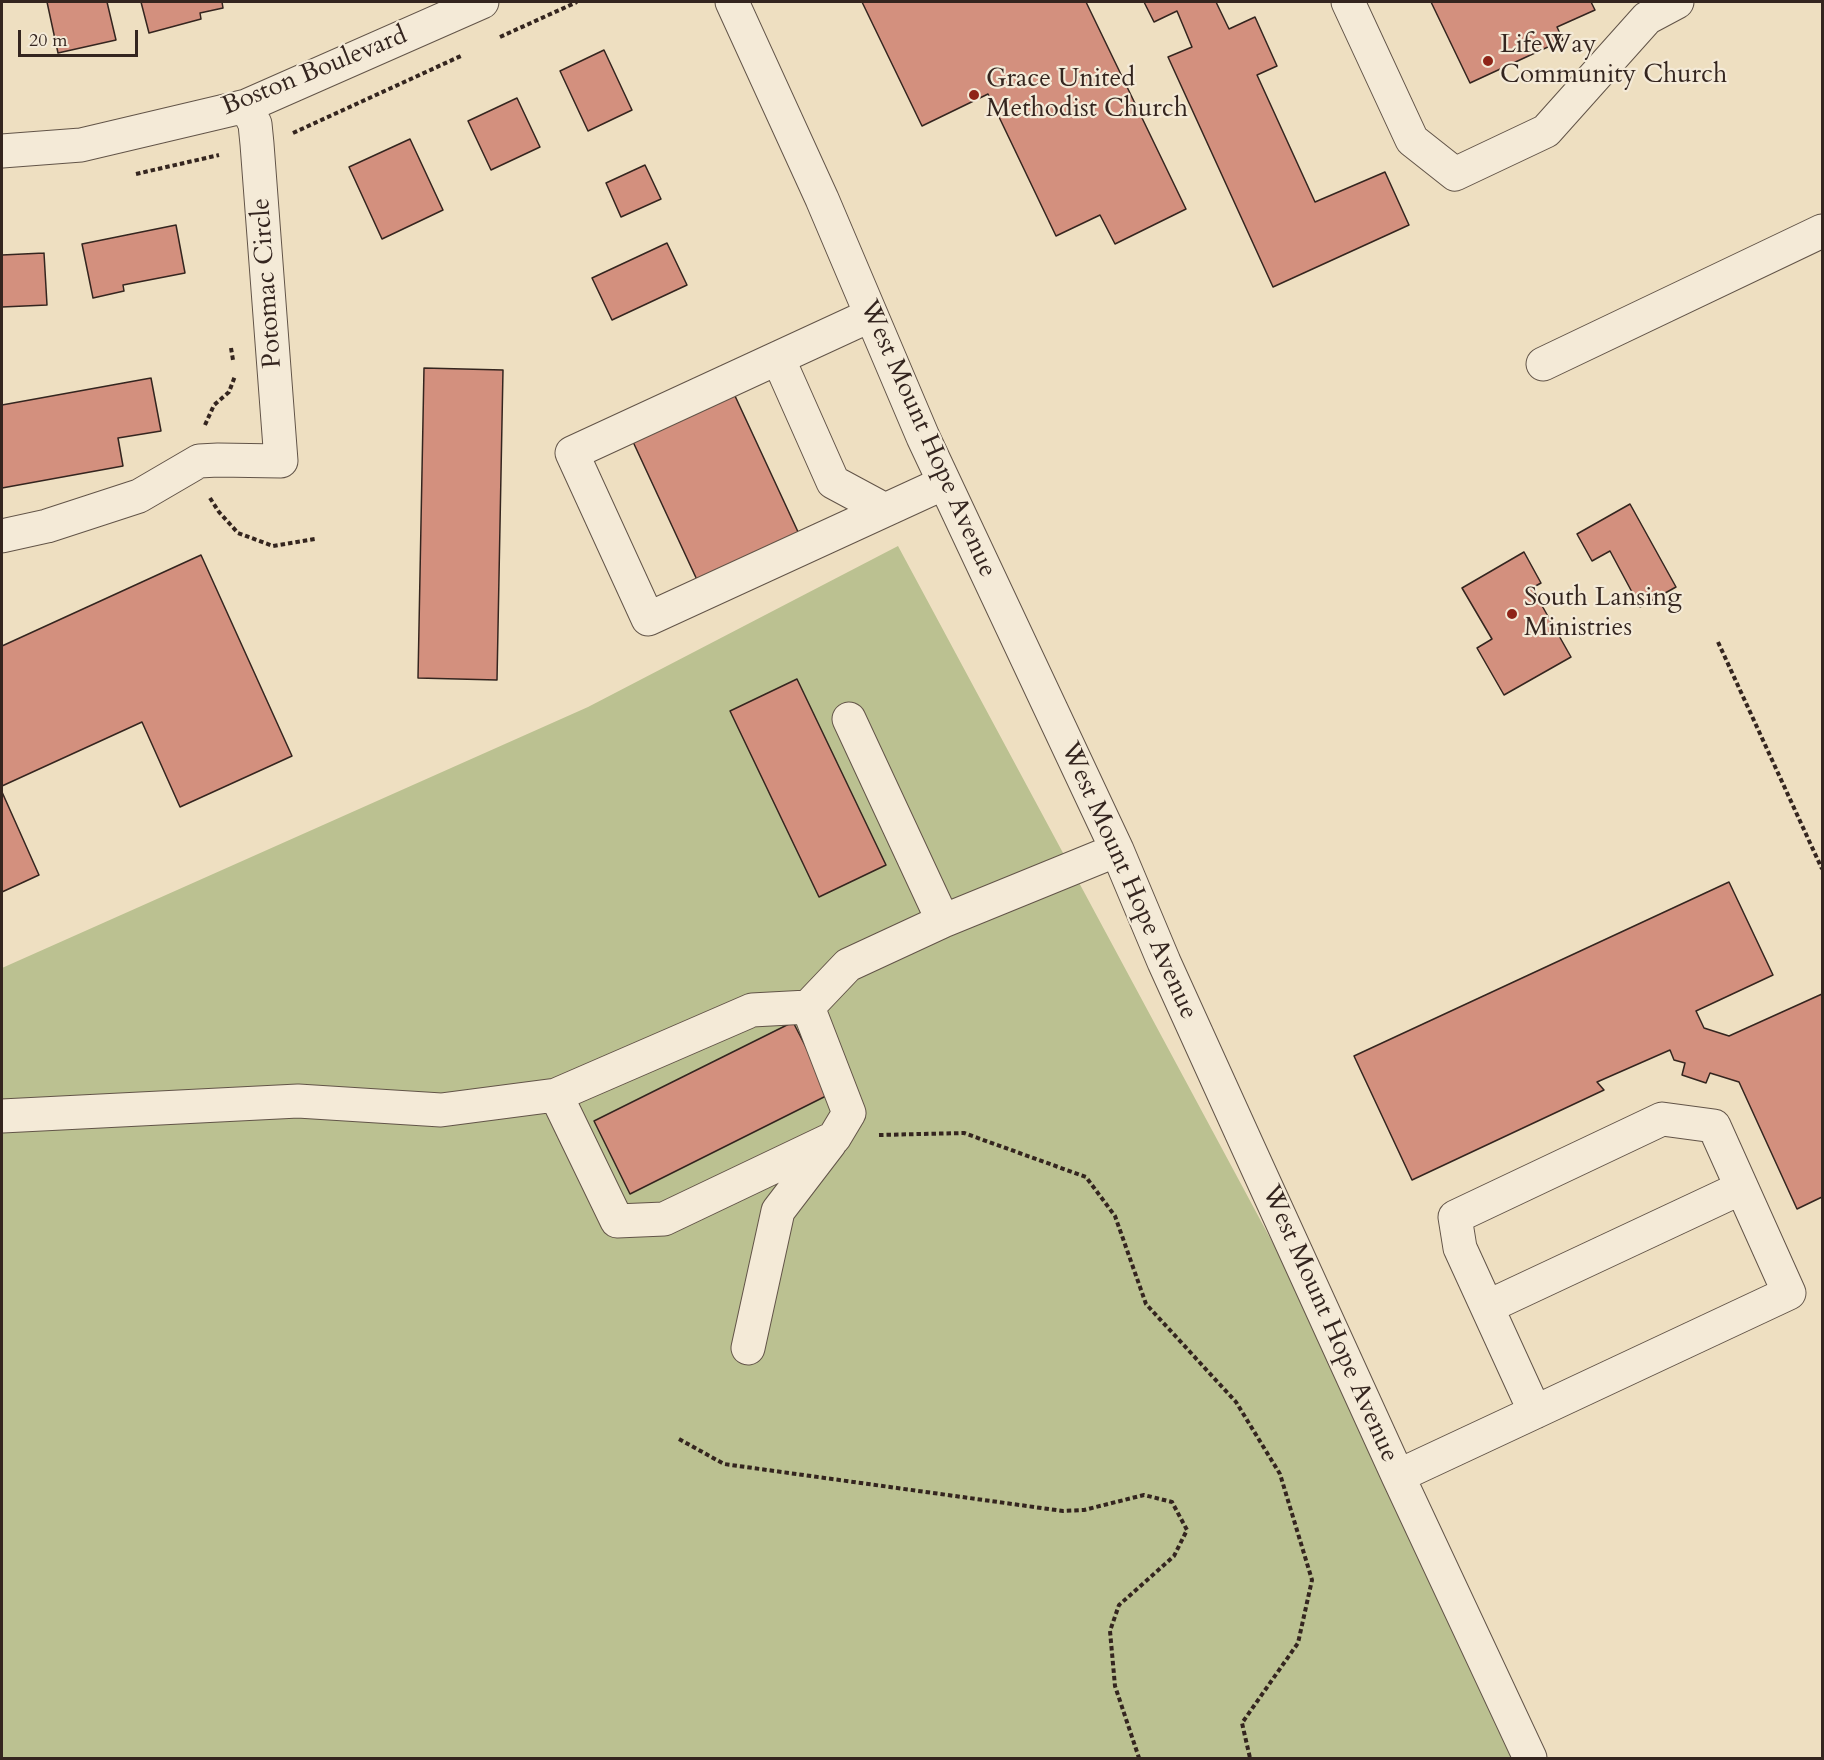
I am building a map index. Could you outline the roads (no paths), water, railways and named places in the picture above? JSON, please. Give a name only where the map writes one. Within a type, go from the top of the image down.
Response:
[{"type":"street","name":"Boston Boulevard","points":[[2,151],[81,145],[246,106],[482,2]]},
{"type":"street","name":"West Mount Hope Avenue","points":[[732,2],[822,199],[944,483],[1117,850],[1164,962],[1398,1476],[1530,1758]]},
{"type":"street","points":[[1348,2],[1412,140],[1455,174],[1545,132],[1647,18],[1677,2]]},
{"type":"street","name":"Potomac Circle","points":[[2,536],[47,526],[139,496],[199,461],[281,461],[257,144],[255,124],[246,106]]},
{"type":"street","points":[[1543,364],[1822,231]]},
{"type":"street","points":[[871,315],[572,453],[648,619],[944,483]]},
{"type":"street","points":[[777,358],[833,482],[885,510]]},
{"type":"street","points":[[849,719],[943,921]]},
{"type":"street","points":[[2,1116],[298,1101],[441,1110],[556,1095],[752,1010],[808,1007],[848,965],[943,921],[1117,850]]},
{"type":"street","points":[[808,1007],[842,1126]]},
{"type":"street","points":[[556,1095],[617,1221],[664,1219],[842,1126]]},
{"type":"street","points":[[1398,1476],[1535,1412],[1732,1319],[1789,1293],[1714,1126],[1662,1119],[1455,1216],[1460,1248],[1535,1412]]},
{"type":"street","points":[[748,1348],[778,1211],[842,1126]]},
{"type":"street","points":[[1487,1307],[1741,1188]]},
{"type":"place","name":"LifeWay Community Church","points":[[1488,61]]},
{"type":"place","name":"Grace United Methodist Church","points":[[974,95]]},
{"type":"place","name":"South Lansing Ministries","points":[[1512,614]]}]
